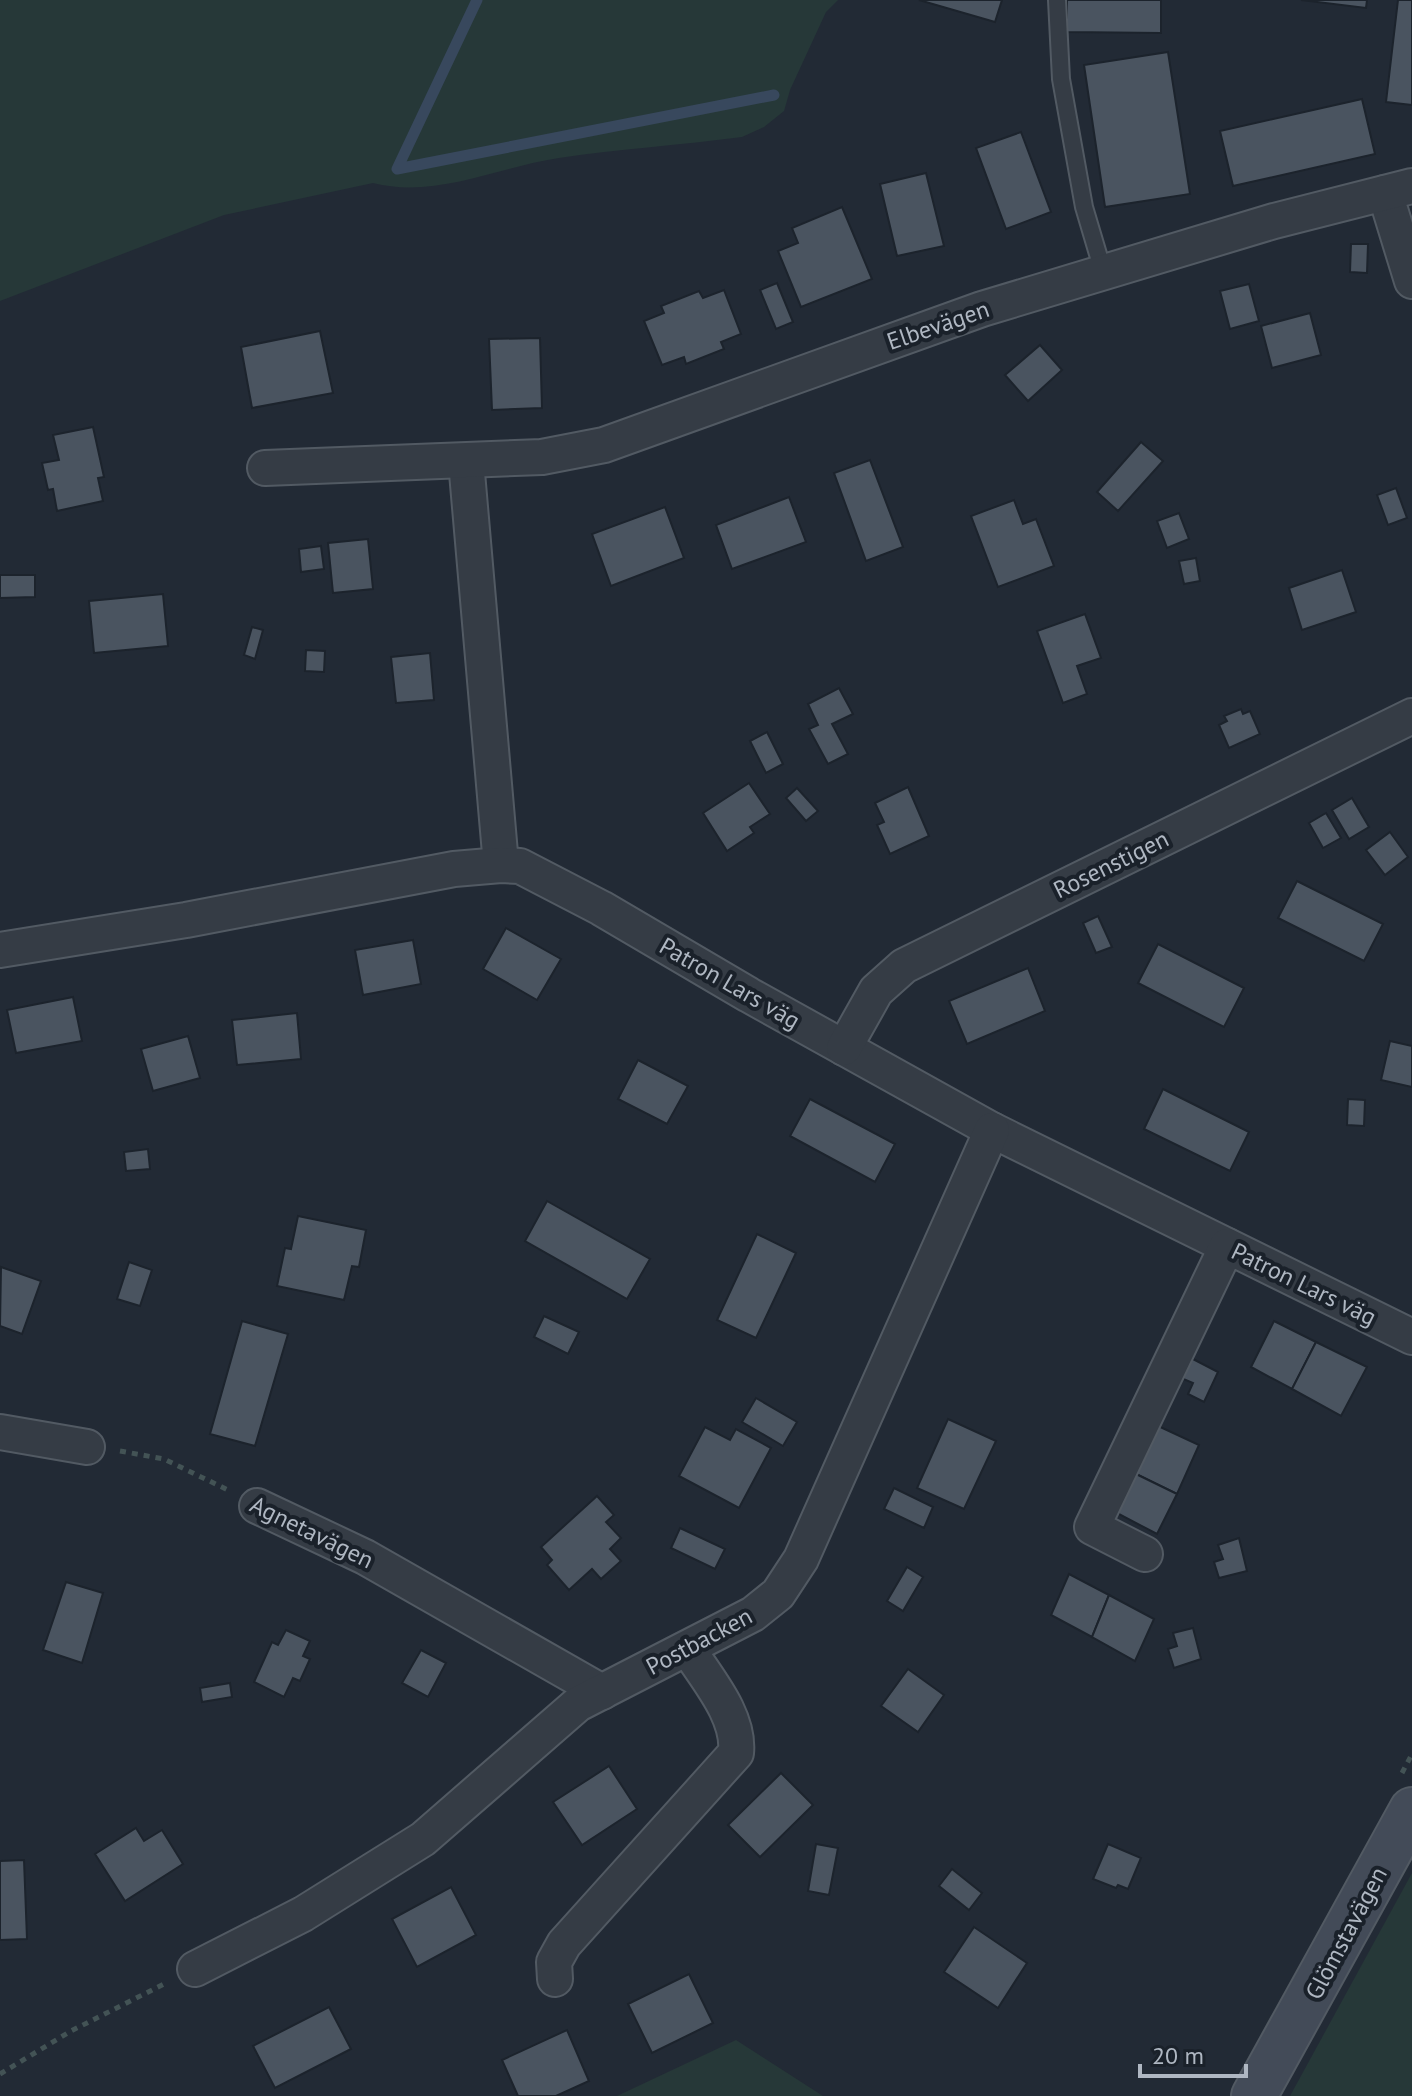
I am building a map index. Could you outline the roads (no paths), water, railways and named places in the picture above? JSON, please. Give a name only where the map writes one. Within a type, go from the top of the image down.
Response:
[{"type":"main road","name":"Glömstavägen","points":[[1254,2096],[1412,1810]]},
{"type":"street","name":"Elbevägen","points":[[265,468],[542,457],[604,445],[982,309],[1274,221],[1399,190]]},
{"type":"street","points":[[1399,190],[1412,281]]},
{"type":"street","points":[[466,461],[501,865]]},
{"type":"street","name":"Rosenstigen","points":[[844,1048],[876,991],[904,966],[1412,716]]},
{"type":"street","name":"Patron Lars väg","points":[[0,950],[186,920],[454,869],[520,866],[992,1130],[1412,1337]]},
{"type":"street","name":"Postbacken","points":[[195,1969],[303,1914],[423,1839],[578,1704],[688,1649],[760,1609],[778,1594],[794,1572],[992,1130]]},
{"type":"street","points":[[1145,1554],[1092,1527],[1227,1246]]},
{"type":"street","points":[[0,1432],[87,1447]]},
{"type":"street","name":"Agnetavägen","points":[[257,1506],[365,1557],[602,1692]]},
{"type":"street","points":[[555,1979],[554,1962],[564,1944],[736,1753],[738,1737],[729,1714],[688,1649]]},
{"type":"lane","points":[[1057,0],[1061,79],[1084,207],[1103,271]]},
{"type":"waterway","points":[[477,0],[397,169],[774,95]]}]
